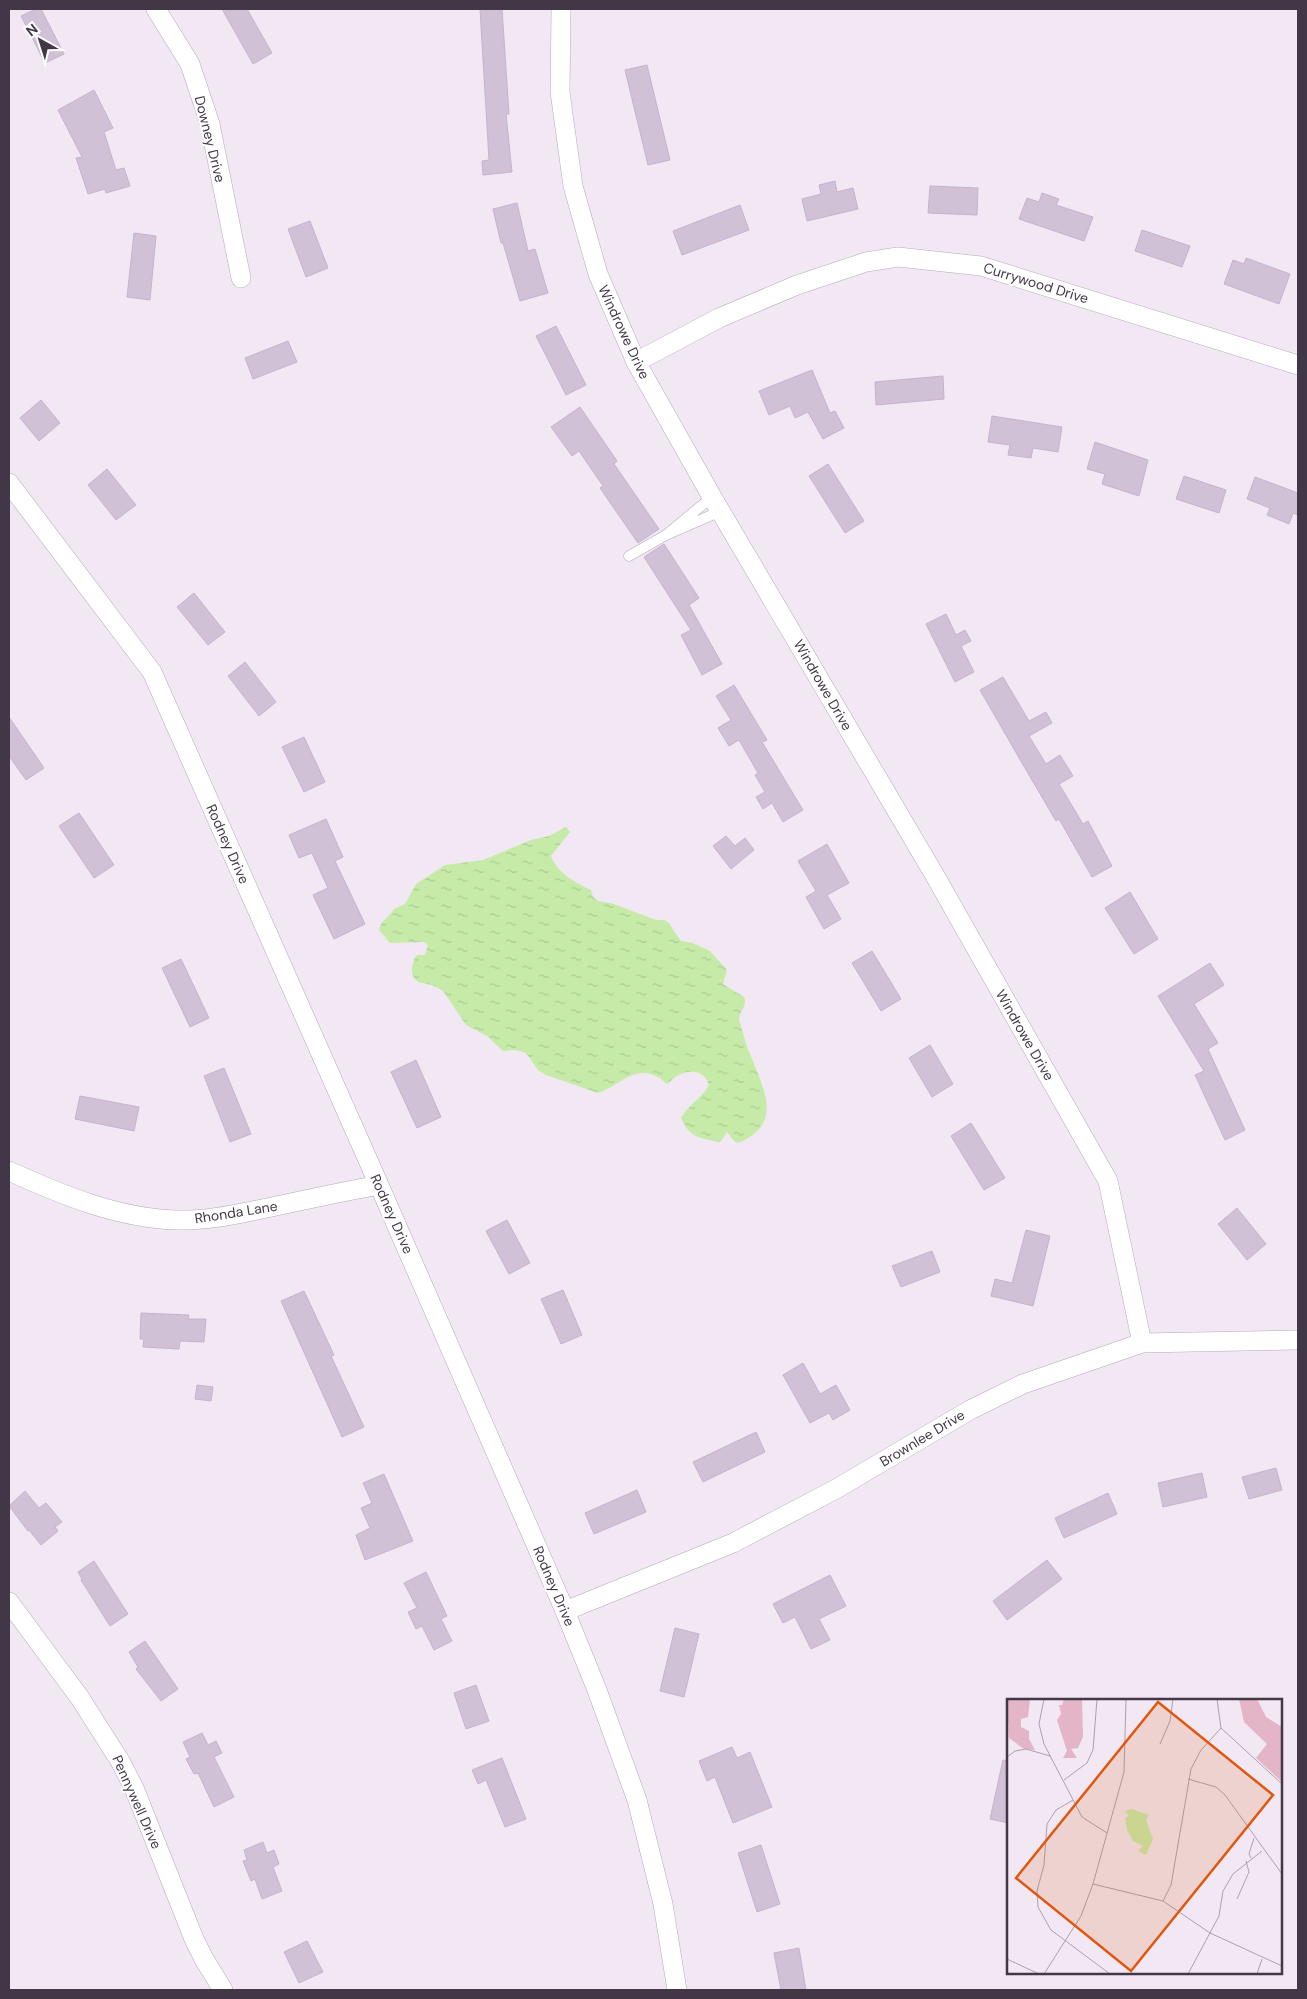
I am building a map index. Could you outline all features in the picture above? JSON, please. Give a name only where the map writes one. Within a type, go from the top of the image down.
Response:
[{"type":"street","name":"Downey Drive","points":[[156,9],[190,64],[210,124],[241,278]]},
{"type":"street","name":"Windrowe Drive","points":[[561,9],[560,92],[573,186],[598,274],[636,362],[716,504],[934,874],[1108,1181],[1142,1343]]},
{"type":"street","name":"Currywood Drive","points":[[636,362],[719,318],[797,285],[866,262],[898,258],[981,266],[1298,364]]},
{"type":"street","name":"Rodney Drive","points":[[9,483],[152,672],[565,1610],[616,1739],[637,1800],[663,1904],[677,1990]]},
{"type":"street","name":"Rhonda Lane","points":[[9,1171],[61,1194],[100,1207],[144,1217],[176,1220],[211,1219],[379,1185]]},
{"type":"street","name":"Brownlee Drive","points":[[565,1610],[733,1542],[836,1489],[970,1410],[1023,1384],[1142,1343],[1298,1340]]},
{"type":"street","name":"Pennywell Drive","points":[[9,1602],[84,1705],[120,1761],[134,1788],[194,1940],[223,1990]]},
{"type":"lane","points":[[629,556],[716,504]]},
{"type":"lane","points":[[666,535],[716,504]]},
{"type":"water","points":[[566,827],[570,832],[551,856],[563,873],[591,890],[593,897],[598,901],[614,904],[656,920],[668,922],[681,941],[693,943],[710,951],[727,970],[723,984],[744,997],[745,1003],[739,1020],[764,1092],[766,1104],[766,1115],[762,1126],[753,1135],[738,1143],[727,1132],[721,1141],[718,1142],[695,1136],[691,1133],[681,1118],[709,1085],[704,1076],[696,1072],[686,1072],[674,1078],[668,1084],[658,1077],[641,1073],[626,1078],[598,1093],[546,1075],[538,1070],[526,1053],[516,1050],[503,1051],[487,1036],[466,1025],[443,991],[432,985],[418,982],[414,978],[412,967],[415,957],[425,955],[428,945],[424,942],[390,943],[379,930],[381,924],[394,909],[405,904],[416,884],[445,865],[483,860],[531,840],[549,836]]},
{"type":"building","points":[[36,9],[41,9],[64,54],[45,63],[21,16]]},
{"type":"building","points":[[222,9],[247,9],[272,53],[253,64]]},
{"type":"building","points":[[480,9],[502,9],[509,114],[506,114],[512,172],[483,175],[482,161],[489,160]]},
{"type":"building","points":[[647,65],[670,160],[648,165],[625,70]]},
{"type":"building","points":[[94,90],[113,128],[104,132],[116,170],[124,168],[130,186],[106,193],[105,189],[88,194],[76,158],[82,157],[58,110]]},
{"type":"building","points":[[835,181],[837,192],[853,188],[858,209],[807,221],[802,199],[821,194],[819,185]]},
{"type":"building","points":[[930,186],[978,188],[977,215],[928,213]]},
{"type":"building","points":[[1042,193],[1059,199],[1056,205],[1093,217],[1084,241],[1019,219],[1027,198],[1039,202]]},
{"type":"building","points":[[517,203],[528,251],[535,249],[548,293],[520,301],[503,243],[501,243],[493,209]]},
{"type":"building","points":[[740,205],[749,230],[682,255],[673,231]]},
{"type":"building","points":[[310,221],[328,268],[306,277],[288,229]]},
{"type":"building","points":[[1142,230],[1190,246],[1182,267],[1135,251]]},
{"type":"building","points":[[134,233],[156,236],[150,300],[127,297]]},
{"type":"building","points":[[1246,258],[1290,274],[1279,304],[1224,284],[1233,260],[1244,264]]},
{"type":"building","points":[[556,326],[586,385],[566,395],[536,336]]},
{"type":"building","points":[[288,341],[297,362],[253,379],[245,358]]},
{"type":"building","points":[[812,370],[830,413],[835,411],[844,428],[823,439],[808,412],[795,418],[790,406],[769,415],[759,391]]},
{"type":"building","points":[[943,376],[944,399],[876,405],[875,382]]},
{"type":"building","points":[[41,400],[60,423],[39,441],[20,418]]},
{"type":"building","points":[[580,407],[617,461],[614,464],[659,529],[638,543],[600,488],[603,486],[579,451],[572,456],[551,427]]},
{"type":"building","points":[[992,416],[1062,427],[1058,452],[1033,448],[1031,458],[1008,455],[1010,445],[988,442]]},
{"type":"building","points":[[1095,442],[1148,460],[1139,496],[1102,484],[1105,474],[1087,469]]},
{"type":"building","points":[[828,464],[864,521],[845,533],[809,476]]},
{"type":"building","points":[[107,469],[136,505],[116,520],[88,485]]},
{"type":"building","points":[[1184,476],[1226,490],[1219,513],[1176,499]]},
{"type":"building","points":[[1255,477],[1298,493],[1298,515],[1293,513],[1289,524],[1267,515],[1270,508],[1247,499]]},
{"type":"building","points":[[664,544],[699,598],[689,605],[722,664],[702,675],[681,635],[691,630],[644,557]]},
{"type":"building","points":[[194,593],[225,632],[208,645],[177,607]]},
{"type":"building","points":[[946,614],[956,635],[965,630],[971,641],[961,646],[974,672],[955,682],[926,624]]},
{"type":"building","points":[[245,662],[276,702],[259,716],[228,676]]},
{"type":"building","points":[[1003,677],[1029,721],[1046,712],[1052,723],[1029,736],[1046,764],[1060,755],[1073,776],[1059,784],[1083,824],[1088,821],[1112,866],[1092,877],[1059,819],[1056,821],[980,690]]},
{"type":"building","points":[[734,685],[767,740],[762,742],[803,810],[783,822],[772,803],[763,809],[756,797],[765,792],[755,775],[758,773],[739,740],[729,746],[718,728],[731,720],[716,696]]},
{"type":"building","points":[[9,717],[44,768],[26,780],[9,756]]},
{"type":"building","points":[[304,737],[325,782],[304,792],[282,747]]},
{"type":"building","points":[[79,813],[114,865],[94,878],[59,826]]},
{"type":"building","points":[[326,819],[343,857],[335,861],[365,924],[334,939],[313,895],[328,888],[312,853],[299,858],[289,835]]},
{"type":"building","points":[[726,836],[735,846],[745,838],[754,850],[731,869],[713,846]]},
{"type":"building","points":[[827,844],[849,883],[827,895],[841,919],[824,929],[806,897],[816,891],[798,861]]},
{"type":"building","points":[[1130,892],[1158,939],[1134,954],[1105,908]]},
{"type":"building","points":[[872,951],[901,999],[881,1011],[852,963]]},
{"type":"building","points":[[181,959],[209,1018],[190,1027],[162,968]]},
{"type":"building","points":[[1210,963],[1224,985],[1194,1004],[1218,1043],[1208,1049],[1245,1130],[1225,1140],[1195,1075],[1204,1071],[1158,996]]},
{"type":"building","points":[[930,1045],[953,1084],[932,1097],[909,1058]]},
{"type":"building","points":[[416,1060],[441,1117],[417,1128],[391,1072]]},
{"type":"building","points":[[224,1068],[251,1134],[230,1142],[204,1076]]},
{"type":"building","points":[[80,1096],[139,1107],[134,1131],[75,1119]]},
{"type":"building","points":[[971,1123],[1005,1178],[984,1190],[951,1136]]},
{"type":"building","points":[[1237,1208],[1266,1244],[1247,1260],[1218,1224]]},
{"type":"building","points":[[507,1220],[530,1263],[509,1274],[486,1231]]},
{"type":"building","points":[[1026,1230],[1050,1236],[1033,1306],[991,1296],[995,1279],[1012,1283]]},
{"type":"building","points":[[932,1251],[940,1272],[901,1287],[892,1266]]},
{"type":"building","points":[[563,1290],[582,1335],[561,1344],[541,1299]]},
{"type":"building","points":[[304,1291],[334,1355],[331,1356],[364,1427],[342,1437],[281,1301]]},
{"type":"building","points":[[141,1313],[189,1315],[188,1319],[206,1319],[204,1342],[180,1341],[179,1349],[143,1347],[144,1339],[140,1339]]},
{"type":"building","points":[[803,1363],[820,1394],[836,1385],[850,1410],[833,1420],[829,1413],[810,1423],[783,1375]]},
{"type":"building","points":[[197,1385],[213,1387],[211,1401],[195,1399]]},
{"type":"building","points":[[756,1432],[765,1452],[703,1482],[693,1462]]},
{"type":"building","points":[[1276,1468],[1282,1490],[1249,1499],[1242,1477]]},
{"type":"building","points":[[1202,1473],[1207,1497],[1163,1507],[1158,1483]]},
{"type":"building","points":[[384,1474],[413,1541],[365,1560],[356,1535],[370,1528],[361,1508],[372,1503],[363,1483]]},
{"type":"building","points":[[637,1490],[646,1512],[594,1534],[585,1513]]},
{"type":"building","points":[[25,1491],[39,1508],[46,1503],[62,1522],[55,1527],[58,1531],[41,1545],[9,1506]]},
{"type":"building","points":[[1108,1493],[1117,1514],[1064,1538],[1055,1518]]},
{"type":"building","points":[[1047,1560],[1062,1579],[1007,1620],[993,1601]]},
{"type":"building","points":[[94,1561],[128,1614],[110,1626],[78,1572]]},
{"type":"building","points":[[426,1572],[447,1616],[441,1619],[452,1641],[434,1650],[422,1626],[416,1629],[408,1612],[417,1608],[404,1583]]},
{"type":"building","points":[[830,1575],[846,1606],[819,1619],[830,1640],[811,1649],[795,1617],[783,1623],[773,1604]]},
{"type":"building","points":[[675,1628],[699,1634],[684,1697],[660,1691]]},
{"type":"building","points":[[145,1641],[178,1689],[161,1701],[136,1669],[138,1667],[129,1652]]},
{"type":"building","points":[[476,1685],[489,1721],[466,1729],[454,1693]]},
{"type":"building","points":[[202,1733],[208,1745],[216,1741],[222,1753],[214,1757],[234,1797],[214,1807],[198,1773],[194,1774],[186,1759],[190,1757],[183,1742]]},
{"type":"building","points":[[732,1747],[737,1758],[750,1752],[772,1807],[733,1823],[715,1777],[707,1781],[699,1761]]},
{"type":"building","points":[[502,1758],[526,1819],[505,1827],[486,1780],[478,1784],[472,1770]]},
{"type":"building","points":[[1003,1760],[1007,1761],[1007,1823],[990,1819]]},
{"type":"building","points":[[263,1842],[267,1853],[274,1850],[279,1864],[273,1867],[282,1891],[262,1899],[255,1879],[251,1881],[243,1861],[247,1860],[244,1850]]},
{"type":"building","points":[[761,1845],[780,1904],[757,1912],[738,1853]]},
{"type":"building","points":[[307,1941],[323,1972],[299,1983],[284,1952]]},
{"type":"building","points":[[799,1948],[806,1990],[781,1990],[774,1953]]}]
